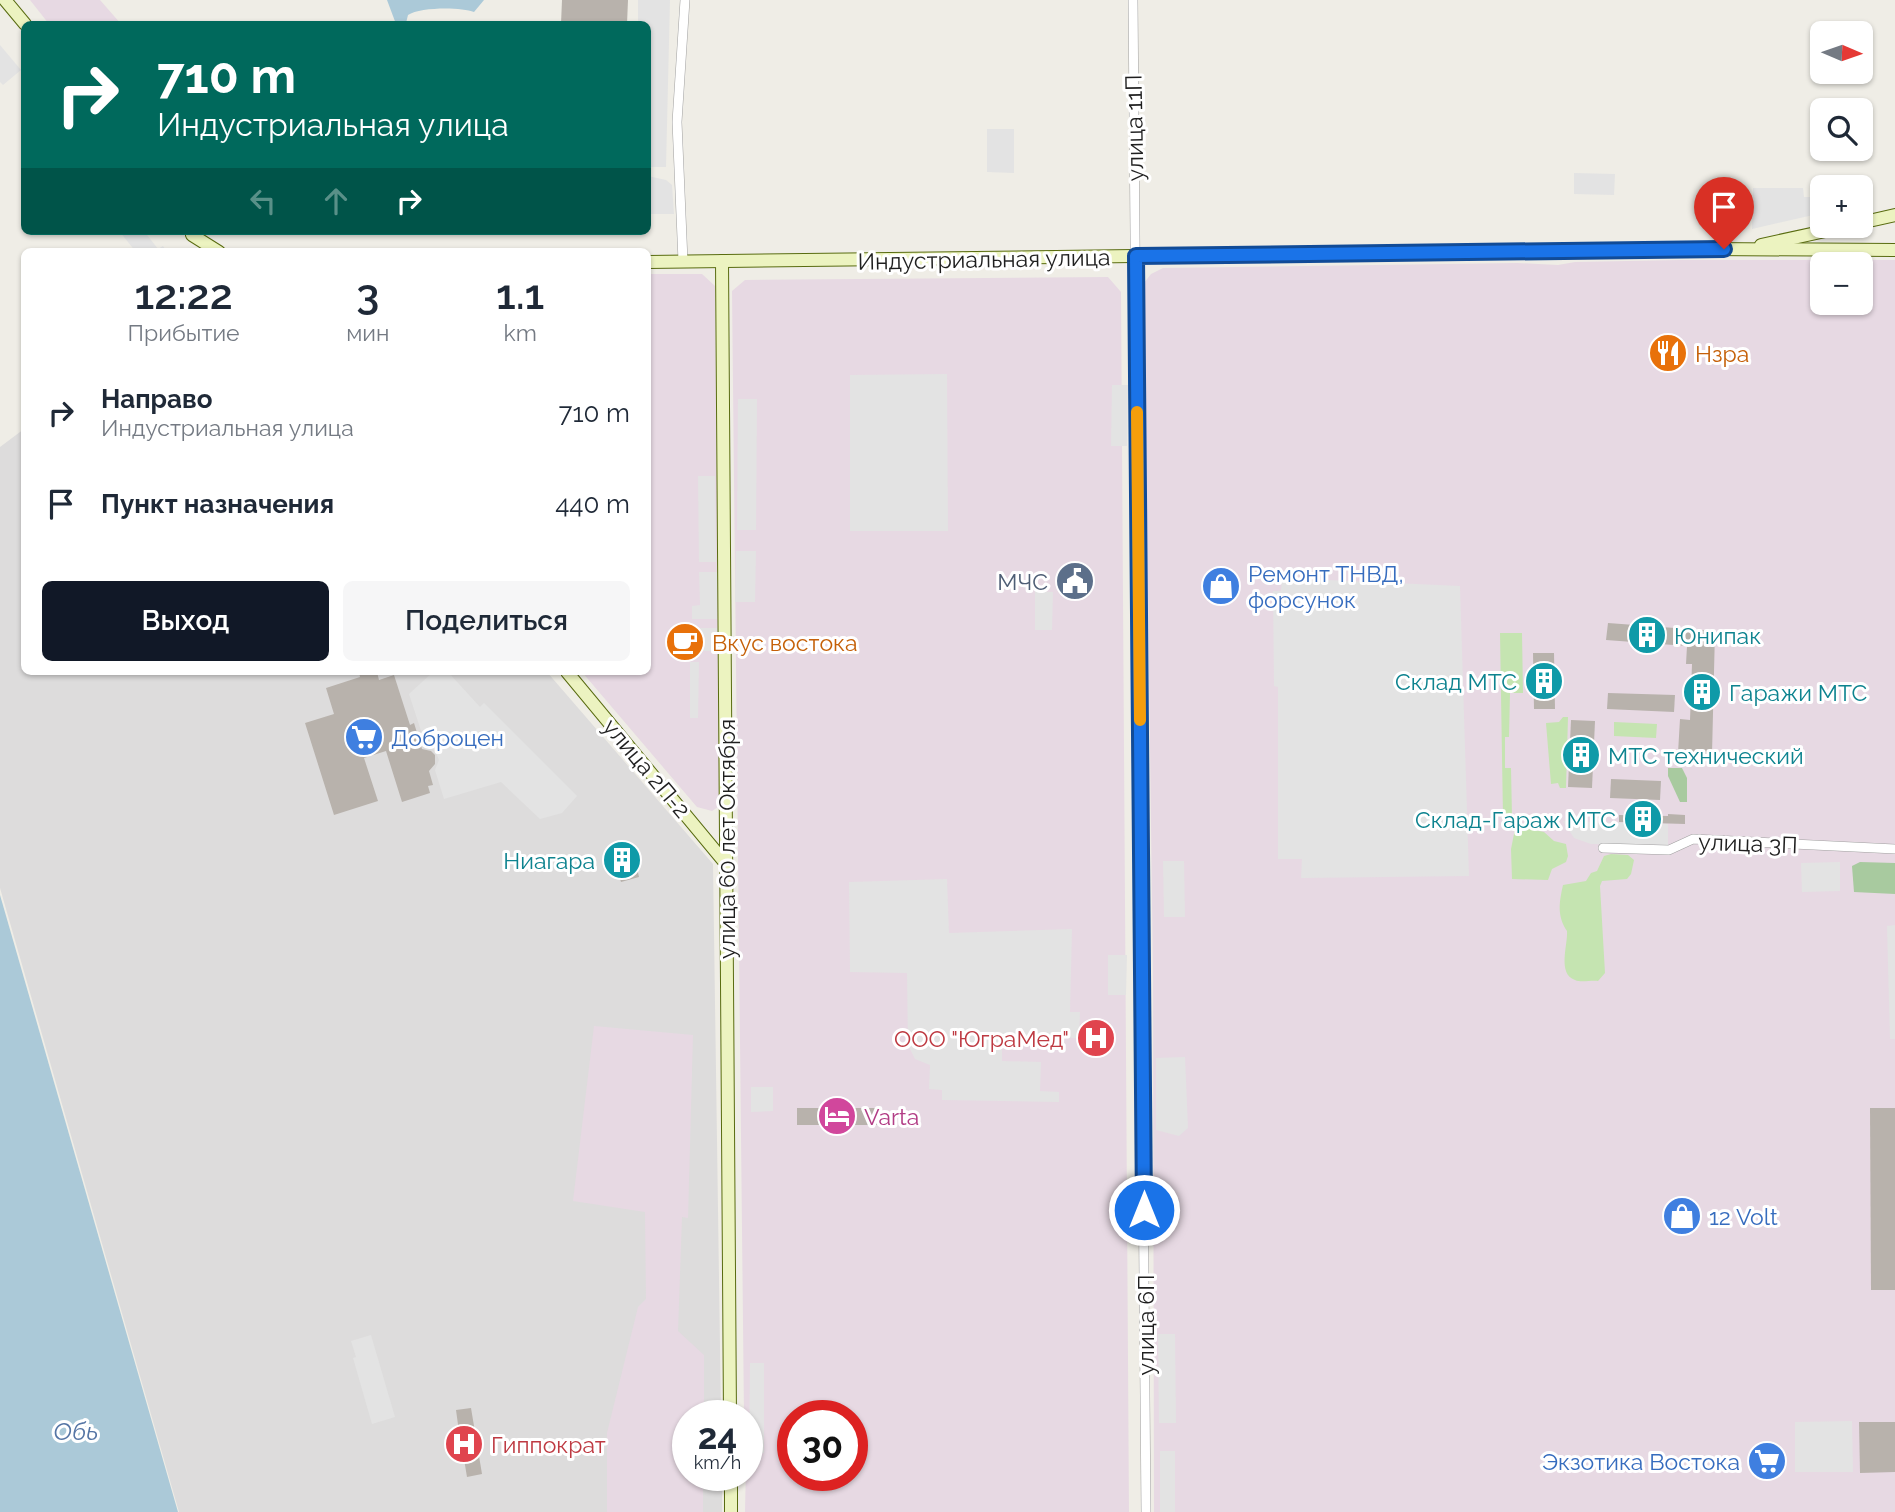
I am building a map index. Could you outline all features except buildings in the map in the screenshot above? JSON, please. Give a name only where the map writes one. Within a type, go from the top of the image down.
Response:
[{"type":"main road","points":[[5,0],[22,21]]},
{"type":"main road","points":[[1873,220],[1895,215]]},
{"type":"main road","name":"Индустриальная улица","points":[[1740,249],[1810,234]]},
{"type":"main road","points":[[193,235],[213,248]]},
{"type":"main road","name":"Индустриальная улица","points":[[651,261],[1116,258],[1740,249],[1895,250]]},
{"type":"main road","name":"улица 60 лет Октября","points":[[722,261],[730,1400]]},
{"type":"main road","name":"улица 2П-2","points":[[569,675],[727,865]]},
{"type":"main road","points":[[731,1491],[731,1512]]},
{"type":"street","points":[[683,261],[677,121],[685,0]]},
{"type":"street","name":"улица 11П","points":[[1133,0],[1136,256]]},
{"type":"street","name":"улица 6П","points":[[1136,256],[1146,1512]]},
{"type":"street","name":"улица 3П","points":[[1603,848],[1669,850],[1693,839],[1895,849]]},
{"type":"shaded area","points":[[30,0],[100,0],[118,21],[47,21]]},
{"type":"shaded area","points":[[638,0],[670,0],[666,167],[651,167],[651,21],[638,21]]},
{"type":"shaded area","points":[[0,45],[21,70],[3,85],[0,82]]},
{"type":"shaded area","points":[[987,129],[1014,129],[1014,173],[987,172]]},
{"type":"shaded area","points":[[1574,173],[1615,174],[1614,195],[1574,194]]},
{"type":"shaded area","points":[[651,177],[666,180],[672,185],[674,214],[651,214]]},
{"type":"shaded area","points":[[1753,188],[1803,188],[1804,197],[1810,197],[1810,216],[1752,229]]},
{"type":"shaded area","points":[[122,235],[147,235],[157,248],[133,248]]},
{"type":"shaded area","points":[[1810,260],[1810,315],[1873,315],[1873,260],[1895,260],[1895,1512],[1154,1512],[1153,979],[1144,283],[1151,274],[1163,268],[1517,263],[1558,265],[1575,262]]},
{"type":"shaded area","points":[[651,274],[702,274],[715,286],[720,798],[718,807],[712,811],[697,807],[585,675],[651,675]]},
{"type":"shaded area","points":[[1108,277],[1121,292],[1129,1512],[745,1512],[745,1491],[763,1491],[763,1400],[744,1400],[732,291],[745,280]]},
{"type":"shaded area","points":[[947,374],[948,531],[850,531],[850,375]]},
{"type":"shaded area","points":[[1112,385],[1128,385],[1127,446],[1111,446]]},
{"type":"shaded area","points":[[738,399],[757,399],[756,530],[737,530]]},
{"type":"shaded area","points":[[21,431],[21,675],[550,675],[713,864],[721,1400],[672,1400],[672,1491],[722,1491],[722,1512],[179,1512],[0,888],[0,447]]},
{"type":"shaded area","points":[[698,476],[715,476],[716,562],[699,562]]},
{"type":"shaded area","points":[[736,551],[756,551],[755,602],[735,602]]},
{"type":"shaded area","points":[[699,572],[717,572],[717,619],[692,619],[692,606],[700,605]]},
{"type":"shaded area","points":[[1282,578],[1460,586],[1469,876],[1301,878],[1302,859],[1278,859],[1278,687],[1274,686],[1273,591],[1281,591]]},
{"type":"shaded area","points":[[1035,591],[1053,592],[1052,630],[1035,630]]},
{"type":"shaded area","points":[[693,628],[717,628],[717,651],[693,651]]},
{"type":"shaded area","points":[[690,662],[699,662],[698,718],[690,718]]},
{"type":"shaded area","points":[[430,675],[451,675],[480,707],[484,703],[577,796],[562,813],[540,819],[501,782],[444,799],[435,770],[439,760],[435,750],[426,746],[409,694]]},
{"type":"shaded area","points":[[1563,821],[1668,824],[1668,845],[1591,844],[1574,838]]},
{"type":"shaded area","points":[[1163,861],[1184,861],[1185,917],[1164,917]]},
{"type":"shaded area","points":[[1840,862],[1840,891],[1802,892],[1801,863]]},
{"type":"shaded area","points":[[947,879],[949,933],[1072,929],[1070,1012],[1080,1012],[1079,1038],[1002,1037],[1002,1061],[1041,1062],[1040,1091],[1059,1092],[1059,1102],[942,1100],[942,1090],[929,1089],[930,1065],[915,1059],[908,1045],[907,973],[850,972],[849,882]]},
{"type":"shaded area","points":[[1895,925],[1895,1039],[1890,1039],[1887,926]]},
{"type":"shaded area","points":[[1108,955],[1127,955],[1126,995],[1108,995]]},
{"type":"shaded area","points":[[594,1026],[693,1035],[688,1218],[682,1217],[678,1331],[704,1355],[704,1400],[672,1400],[672,1491],[703,1491],[703,1512],[607,1512],[607,1433],[638,1307],[646,1299],[645,1212],[573,1201]]},
{"type":"shaded area","points":[[1185,1057],[1188,1128],[1179,1136],[1156,1130],[1156,1058]]},
{"type":"shaded area","points":[[751,1087],[773,1087],[773,1111],[751,1112]]},
{"type":"shaded area","points":[[1158,1334],[1175,1334],[1176,1423],[1159,1423]]},
{"type":"shaded area","points":[[371,1335],[395,1417],[372,1424],[353,1358],[356,1357],[351,1341]]},
{"type":"shaded area","points":[[750,1363],[764,1363],[764,1453],[763,1400],[750,1400]]},
{"type":"shaded area","points":[[1852,1421],[1853,1472],[1795,1472],[1795,1422]]},
{"type":"shaded area","points":[[1160,1451],[1175,1451],[1175,1512],[1160,1512]]},
{"type":"green space","points":[[1500,633],[1522,633],[1523,693],[1510,693],[1509,737],[1505,737],[1505,768],[1511,768],[1512,817],[1503,817]]},
{"type":"green space","points":[[1563,717],[1568,717],[1566,788],[1560,788],[1558,783],[1551,784],[1546,723],[1559,722]]},
{"type":"green space","points":[[1614,722],[1657,724],[1656,738],[1614,736]]},
{"type":"green space","points":[[1668,768],[1682,768],[1687,778],[1687,802],[1680,802],[1668,776]]},
{"type":"green space","points":[[1520,827],[1544,832],[1554,841],[1566,844],[1566,862],[1552,869],[1548,880],[1512,879],[1511,849],[1515,829]]},
{"type":"green space","points":[[1628,855],[1634,860],[1627,879],[1602,881],[1600,886],[1605,973],[1598,981],[1577,981],[1566,972],[1565,966],[1567,931],[1560,909],[1563,885],[1586,881],[1591,873],[1597,871],[1604,856]]},
{"type":"green space","points":[[1860,862],[1895,863],[1895,894],[1854,892],[1852,866]]},
{"type":"water","points":[[387,0],[484,0],[474,12],[451,9],[422,10],[408,15],[406,21],[395,21]]},
{"type":"water","name":"Обь","points":[[0,895],[178,1512],[0,1512]]},
{"type":"slow traffic","points":[[1137,412],[1140,720]]},
{"type":"place","name":"Нзра","points":[[1668,353]]},
{"type":"place","name":"МЧС","points":[[1075,581]]},
{"type":"place","name":"Ремонт ТНВД, форсунок","points":[[1221,586]]},
{"type":"place","name":"Юнипак","points":[[1647,635]]},
{"type":"place","name":"Вкус востока","points":[[685,642]]},
{"type":"place","name":"Склад МТС","points":[[1544,681]]},
{"type":"place","name":"Гаражи МТС","points":[[1702,692]]},
{"type":"place","name":"Доброцен","points":[[364,737]]},
{"type":"place","name":"МТС технический","points":[[1581,755]]},
{"type":"place","name":"Склад-Гараж МТС","points":[[1643,819]]},
{"type":"place","name":"Ниагара","points":[[622,860]]},
{"type":"place","name":"ООО \"ЮграМед\"","points":[[1096,1038]]},
{"type":"place","name":"Varta","points":[[837,1116]]},
{"type":"place","name":"12 Volt","points":[[1682,1216]]},
{"type":"place","name":"Гиппократ","points":[[464,1444]]},
{"type":"place","name":"Экзотика Востока","points":[[1767,1461]]},
{"type":"route","points":[[1144,1210],[1136,256],[1724,249]]}]
